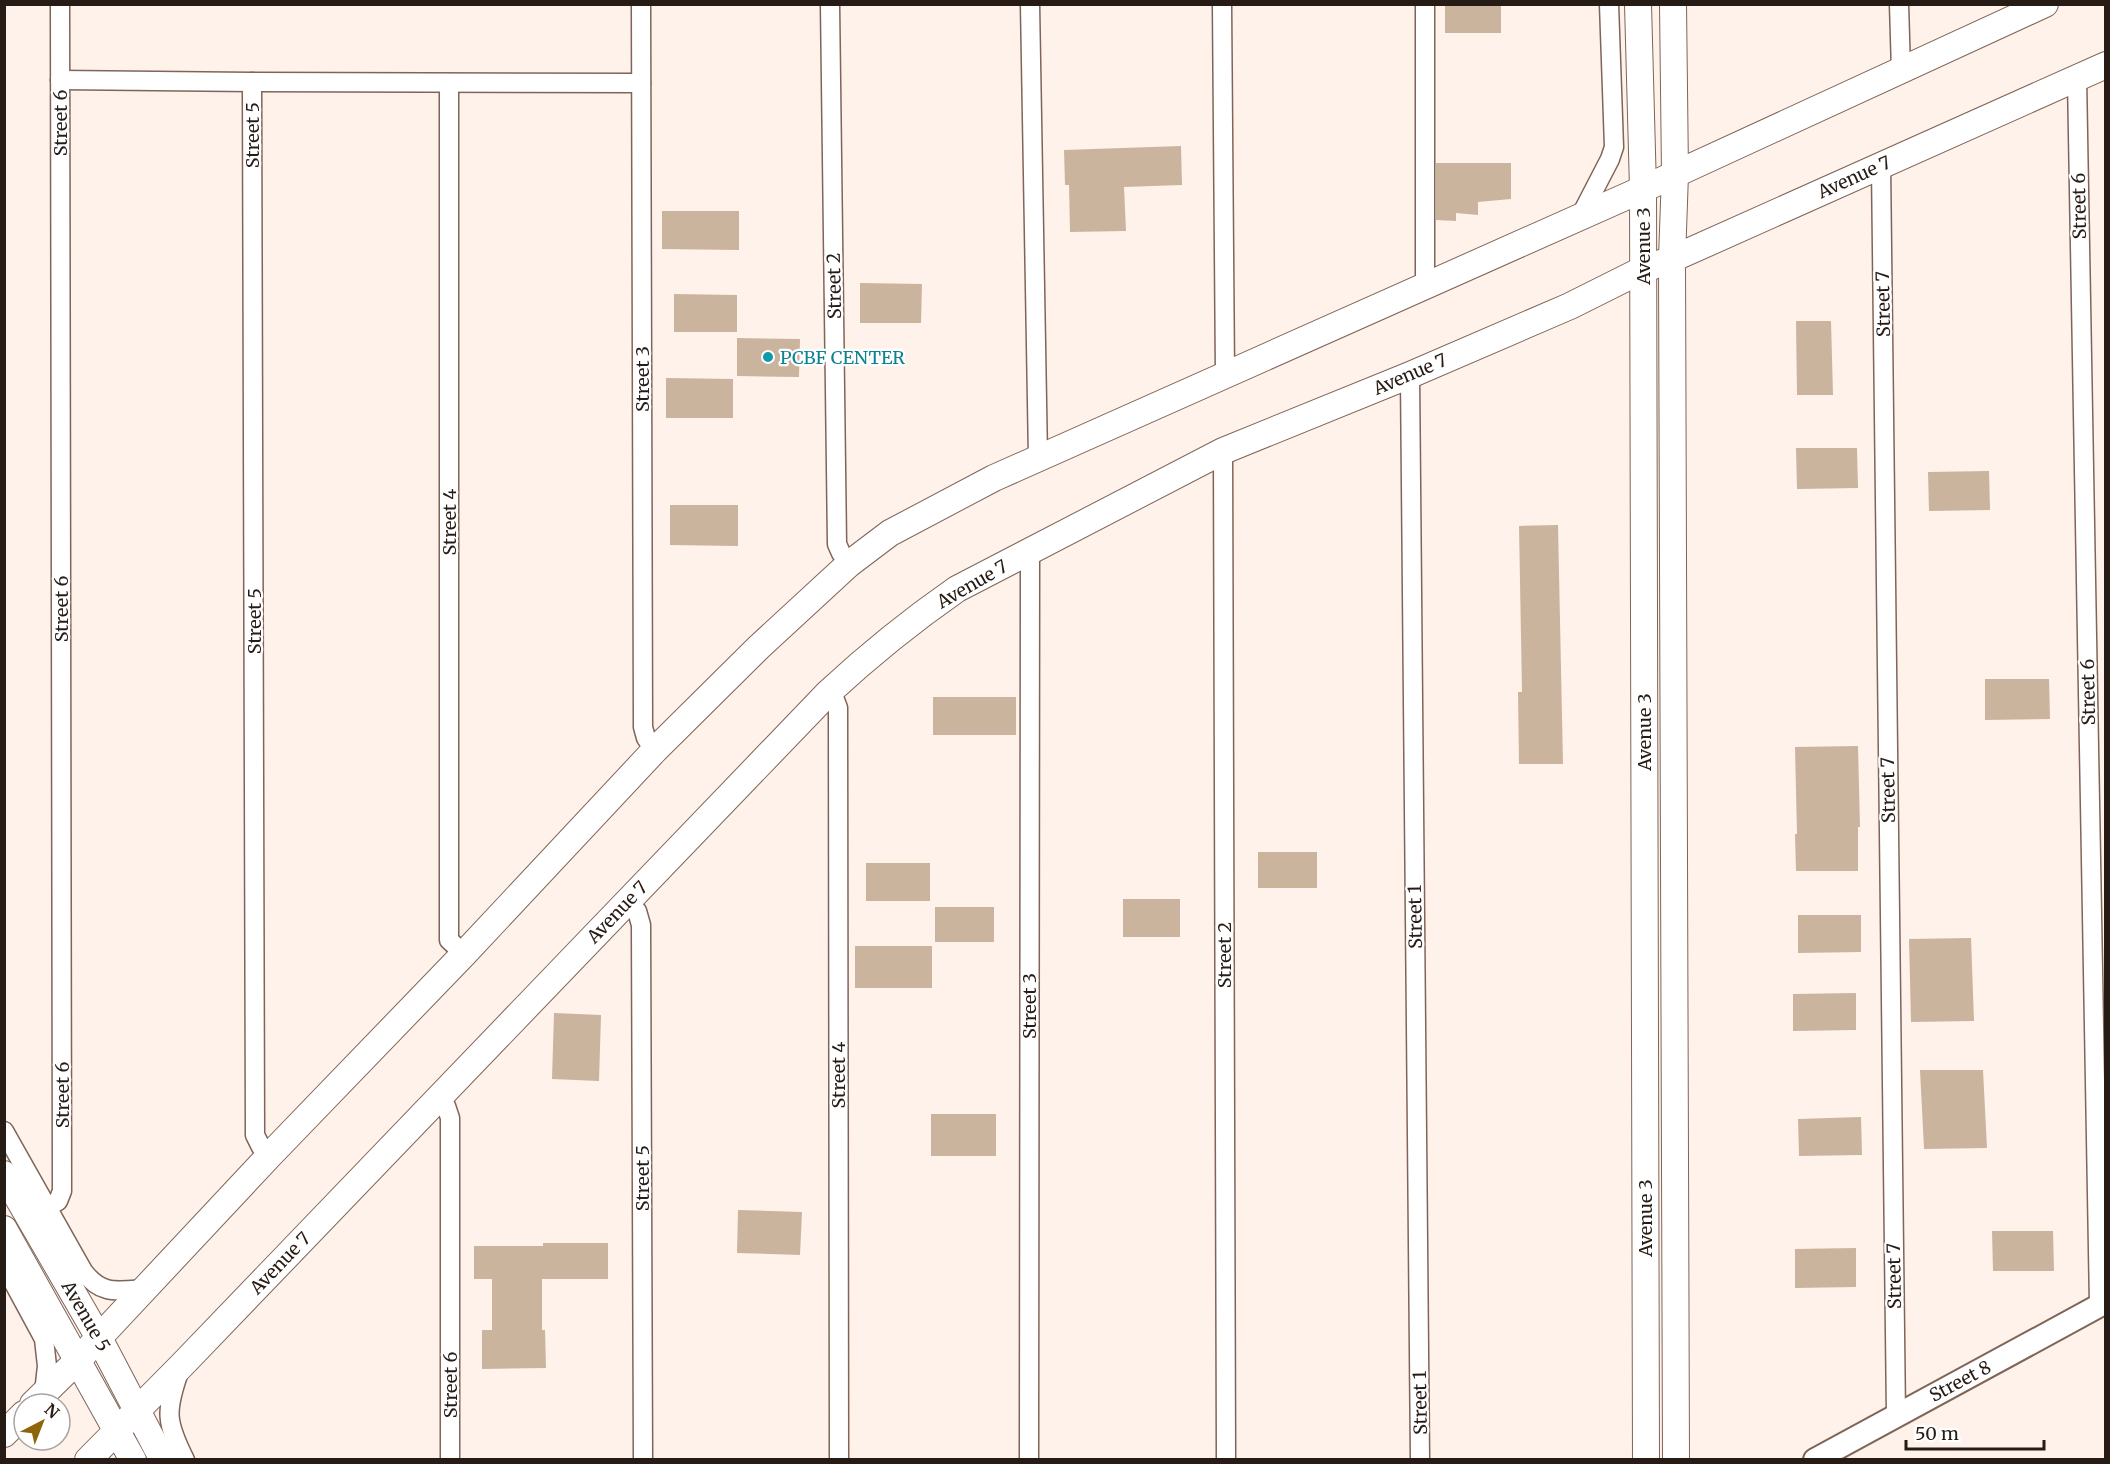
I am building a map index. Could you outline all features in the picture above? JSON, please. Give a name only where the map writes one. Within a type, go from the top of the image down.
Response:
[{"type":"main road","name":"Avenue 3","points":[[1638,4],[1643,189],[1646,1460]]},
{"type":"main road","name":"Avenue 3","points":[[1673,4],[1676,1460]]},
{"type":"main road","points":[[44,1392],[99,1338],[655,750],[759,647],[849,564],[890,533],[964,492],[1038,458],[1581,217],[2045,4]]},
{"type":"main road","name":"Avenue 7","points":[[88,1460],[828,693],[876,650],[928,609],[957,590],[1223,451],[1410,375],[1570,306],[1642,270],[1672,259],[2106,65]]},
{"type":"main road","name":"Avenue 5","points":[[4,1174],[64,1258],[99,1338],[163,1460]]},
{"type":"main road","name":"Avenue 5","points":[[4,1229],[33,1297],[79,1359],[133,1460]]},
{"type":"main road","points":[[117,1370],[152,1376],[177,1369]]},
{"type":"street","name":"Street 6","points":[[48,1207],[58,1201],[62,1191],[60,4]]},
{"type":"street","name":"Street 3","points":[[641,4],[643,727],[646,738],[655,750]]},
{"type":"street","name":"Street 2","points":[[830,4],[837,544],[849,564]]},
{"type":"street","points":[[1030,4],[1038,458]]},
{"type":"street","points":[[1222,4],[1226,375]]},
{"type":"street","points":[[1425,4],[1425,286]]},
{"type":"street","points":[[1581,217],[1614,147],[1609,4]]},
{"type":"street","points":[[1899,4],[1901,71]]},
{"type":"street","name":"Street 6","points":[[2077,78],[2102,1304]]},
{"type":"street","points":[[60,80],[641,82]]},
{"type":"street","name":"Street 5","points":[[252,82],[255,1135],[261,1147],[270,1155]]},
{"type":"street","name":"Street 4","points":[[449,82],[449,940],[464,954]]},
{"type":"street","points":[[1612,96],[1641,96]]},
{"type":"street","name":"Street 7","points":[[1881,165],[1896,1416]]},
{"type":"street","name":"Street 1","points":[[1410,375],[1420,1460]]},
{"type":"street","name":"Street 2","points":[[1223,451],[1226,1460]]},
{"type":"street","name":"Street 3","points":[[1029,1460],[1030,552]]},
{"type":"street","name":"Street 4","points":[[828,693],[835,700],[838,708],[838,1460]]},
{"type":"street","name":"Street 5","points":[[626,902],[637,911],[641,925],[643,1460]]},
{"type":"street","name":"Street 6","points":[[438,1098],[446,1106],[450,1118],[450,1460]]},
{"type":"street","points":[[4,1131],[48,1207],[64,1258],[101,1289],[117,1291],[144,1289]]},
{"type":"street","points":[[4,1265],[33,1297],[46,1348],[47,1366],[40,1392]]},
{"type":"street","name":"Street 8","points":[[1815,1460],[2102,1304]]},
{"type":"street","points":[[177,1369],[169,1414],[171,1431],[185,1460]]},
{"type":"building","points":[[1445,4],[1501,4],[1501,33],[1445,33]]},
{"type":"building","points":[[1181,146],[1182,185],[1124,187],[1126,231],[1070,232],[1069,185],[1065,185],[1064,150]]},
{"type":"building","points":[[1436,163],[1511,163],[1511,199],[1478,202],[1478,215],[1456,213],[1456,221],[1436,220]]},
{"type":"building","points":[[662,211],[739,211],[739,250],[662,249]]},
{"type":"building","points":[[860,283],[922,284],[921,323],[860,323]]},
{"type":"building","points":[[674,294],[737,295],[737,332],[674,332]]},
{"type":"building","points":[[1796,321],[1831,321],[1833,395],[1797,395]]},
{"type":"building","name":"PCBF CENTER","points":[[737,338],[800,339],[799,377],[737,376]]},
{"type":"building","points":[[666,378],[733,379],[733,418],[666,418]]},
{"type":"building","points":[[1796,448],[1857,448],[1858,488],[1797,489]]},
{"type":"building","points":[[1989,471],[1990,510],[1929,511],[1928,472]]},
{"type":"building","points":[[670,505],[738,505],[738,546],[670,545]]},
{"type":"building","points":[[1558,525],[1563,764],[1519,764],[1518,692],[1522,692],[1519,526]]},
{"type":"building","points":[[1985,679],[2049,679],[2050,719],[1985,720]]},
{"type":"building","points":[[933,697],[1016,697],[1016,735],[933,735]]},
{"type":"building","points":[[1858,746],[1860,827],[1858,827],[1858,871],[1796,871],[1795,747]]},
{"type":"building","points":[[1258,852],[1317,852],[1317,888],[1258,888]]},
{"type":"building","points":[[866,863],[930,863],[930,901],[866,901]]},
{"type":"building","points":[[1123,899],[1180,899],[1180,937],[1123,937]]},
{"type":"building","points":[[935,907],[994,907],[994,942],[935,942]]},
{"type":"building","points":[[1798,915],[1861,915],[1861,952],[1798,953]]},
{"type":"building","points":[[1971,938],[1974,1021],[1911,1022],[1909,939]]},
{"type":"building","points":[[855,946],[932,946],[932,988],[855,988]]},
{"type":"building","points":[[1856,993],[1856,1030],[1793,1031],[1793,994]]},
{"type":"building","points":[[554,1013],[601,1015],[599,1081],[552,1079]]},
{"type":"building","points":[[1920,1070],[1983,1070],[1987,1148],[1924,1149]]},
{"type":"building","points":[[931,1114],[996,1114],[996,1156],[931,1156]]},
{"type":"building","points":[[1861,1117],[1862,1155],[1799,1156],[1798,1119]]},
{"type":"building","points":[[738,1210],[802,1212],[800,1255],[737,1253]]},
{"type":"building","points":[[1992,1231],[2053,1231],[2054,1271],[1993,1271]]},
{"type":"building","points":[[543,1243],[608,1243],[608,1279],[542,1279],[542,1330],[545,1330],[546,1368],[482,1369],[482,1330],[492,1330],[492,1279],[474,1279],[474,1246],[543,1246]]},
{"type":"building","points":[[1856,1248],[1856,1287],[1795,1288],[1795,1249]]},
{"type":"place","name":"PCBF CENTER","points":[[768,357]]}]
